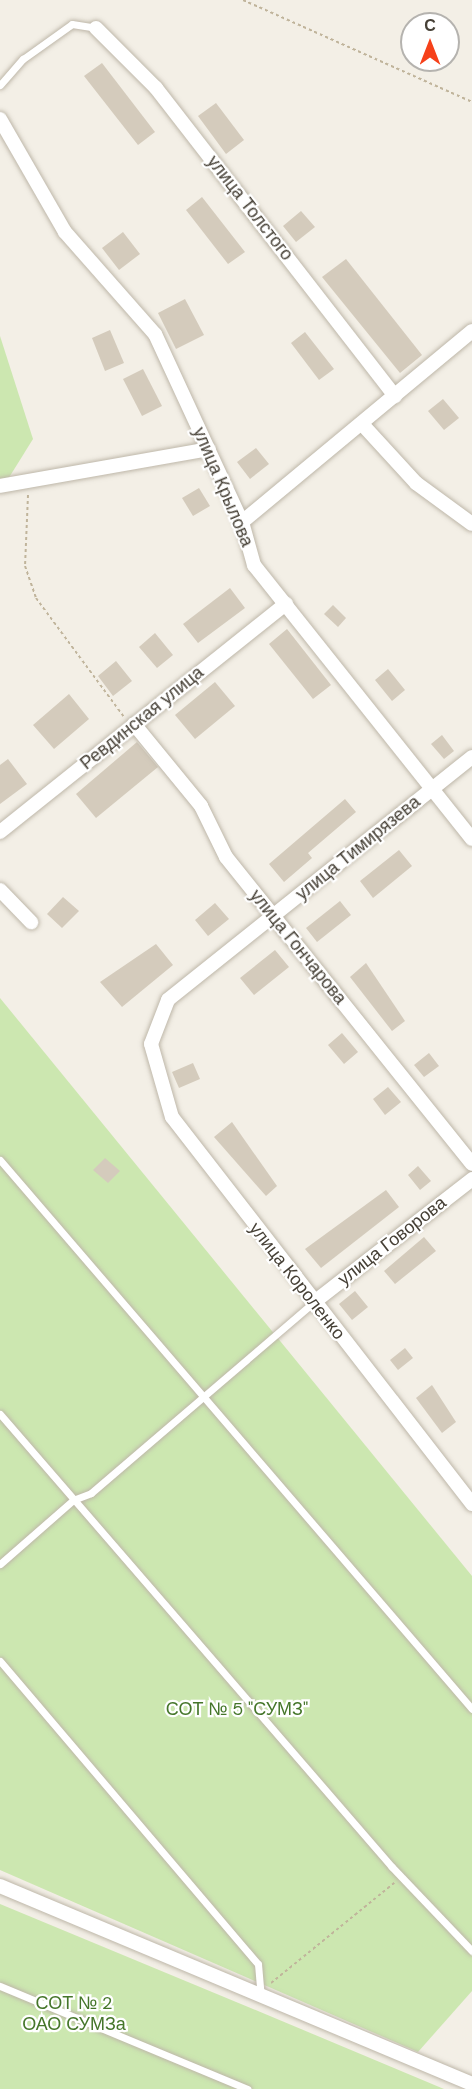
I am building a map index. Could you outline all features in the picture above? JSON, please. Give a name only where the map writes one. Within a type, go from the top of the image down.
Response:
[{"type":"street","name":"улица Толстого","points":[[96,28],[156,88],[395,396]]},
{"type":"street","name":"улица Крылова","points":[[0,119],[65,232],[155,334],[242,522],[254,565],[472,839]]},
{"type":"street","points":[[242,522],[472,331]]},
{"type":"street","points":[[362,424],[416,483],[472,524]]},
{"type":"street","points":[[0,486],[209,449]]},
{"type":"street","name":"Ревдинская улица","points":[[0,832],[286,604]]},
{"type":"street","name":"улица Гончарова","points":[[133,725],[201,806],[226,857],[472,1164]]},
{"type":"street","name":"улица Тимирязева","points":[[151,1044],[168,1000],[472,757]]},
{"type":"street","points":[[0,890],[31,922]]},
{"type":"street","name":"улица Короленко","points":[[151,1044],[172,1118],[313,1303],[472,1504]]},
{"type":"street","name":"улица Говорова","points":[[313,1303],[472,1179]]},
{"type":"street","points":[[0,1886],[262,1990],[472,2084]]},
{"type":"lane","points":[[0,85],[23,59],[72,24],[96,28]]},
{"type":"lane","points":[[0,1160],[472,1709]]},
{"type":"lane","points":[[0,1564],[73,1500],[92,1493],[202,1395],[313,1303]]},
{"type":"lane","points":[[0,1414],[402,1877],[472,1951]]},
{"type":"lane","points":[[0,1661],[258,1964],[262,1990]]},
{"type":"lane","points":[[0,1986],[247,2089]]},
{"type":"path","points":[[243,0],[472,102]]},
{"type":"path","points":[[29,481],[25,566],[36,598],[133,725]]},
{"type":"path","points":[[262,1990],[276,1982],[402,1877]]},
{"type":"green space","points":[[0,336],[33,439],[0,492]]},
{"type":"green space","name":"СОТ № 5 \"СУМЗ\"","points":[[0,998],[472,1576],[472,1991],[418,2052],[0,1870]]},
{"type":"green space","name":"СОТ № 2 ОАО СУМЗа","points":[[0,1904],[258,2011],[444,2089],[0,2089]]},
{"type":"building","points":[[102,63],[155,132],[138,145],[84,76]]},
{"type":"building","points":[[216,103],[244,140],[226,154],[198,116]]},
{"type":"building","points":[[202,197],[245,252],[228,264],[186,210]]},
{"type":"building","points":[[301,211],[315,227],[296,242],[283,226]]},
{"type":"building","points":[[123,232],[140,254],[119,270],[102,248]]},
{"type":"building","points":[[346,259],[422,355],[400,373],[322,277]]},
{"type":"building","points":[[185,299],[204,335],[176,349],[158,313]]},
{"type":"building","points":[[110,330],[124,363],[105,371],[92,338]]},
{"type":"building","points":[[305,332],[334,369],[319,380],[291,343]]},
{"type":"building","points":[[143,369],[162,406],[142,416],[123,379]]},
{"type":"building","points":[[443,399],[459,418],[444,430],[428,411]]},
{"type":"building","points":[[256,448],[269,464],[250,479],[237,462]]},
{"type":"building","points":[[199,488],[210,506],[193,516],[182,498]]},
{"type":"building","points":[[230,588],[245,608],[198,643],[183,624]]},
{"type":"building","points":[[333,605],[346,618],[338,627],[324,614]]},
{"type":"building","points":[[287,629],[331,685],[313,699],[269,644]]},
{"type":"building","points":[[155,633],[173,655],[157,668],[139,647]]},
{"type":"building","points":[[116,661],[132,681],[113,696],[98,676]]},
{"type":"building","points":[[388,669],[405,690],[392,701],[375,680]]},
{"type":"building","points":[[215,682],[235,706],[195,739],[175,715]]},
{"type":"building","points":[[69,694],[89,719],[54,749],[33,725]]},
{"type":"building","points":[[442,735],[454,751],[444,759],[431,744]]},
{"type":"building","points":[[137,742],[158,767],[96,818],[76,794]]},
{"type":"building","points":[[8,759],[27,784],[0,804],[0,765]]},
{"type":"building","points":[[345,799],[356,812],[308,853],[312,858],[284,882],[269,864]]},
{"type":"building","points":[[399,850],[412,866],[373,898],[360,881]]},
{"type":"building","points":[[63,897],[79,911],[62,928],[47,914]]},
{"type":"building","points":[[340,901],[351,915],[317,942],[306,928]]},
{"type":"building","points":[[215,903],[229,919],[208,936],[195,920]]},
{"type":"building","points":[[156,944],[173,965],[122,1007],[100,982]]},
{"type":"building","points":[[275,950],[289,967],[254,995],[240,978]]},
{"type":"building","points":[[366,963],[405,1021],[392,1031],[350,977]]},
{"type":"building","points":[[342,1033],[358,1052],[344,1064],[328,1045]]},
{"type":"building","points":[[429,1053],[439,1066],[424,1077],[414,1065]]},
{"type":"building","points":[[193,1063],[200,1079],[179,1088],[172,1072]]},
{"type":"building","points":[[388,1087],[401,1102],[385,1115],[373,1099]]},
{"type":"building","points":[[232,1122],[277,1186],[266,1196],[214,1137]]},
{"type":"building","points":[[105,1158],[120,1171],[108,1183],[93,1170]]},
{"type":"building","points":[[418,1166],[431,1181],[420,1190],[408,1175]]},
{"type":"building","points":[[386,1190],[399,1207],[321,1268],[305,1249]]},
{"type":"building","points":[[424,1237],[436,1251],[395,1284],[384,1271]]},
{"type":"building","points":[[355,1291],[368,1307],[352,1320],[339,1304]]},
{"type":"building","points":[[405,1348],[413,1358],[398,1370],[390,1360]]},
{"type":"building","points":[[432,1385],[456,1422],[442,1433],[416,1398]]}]
